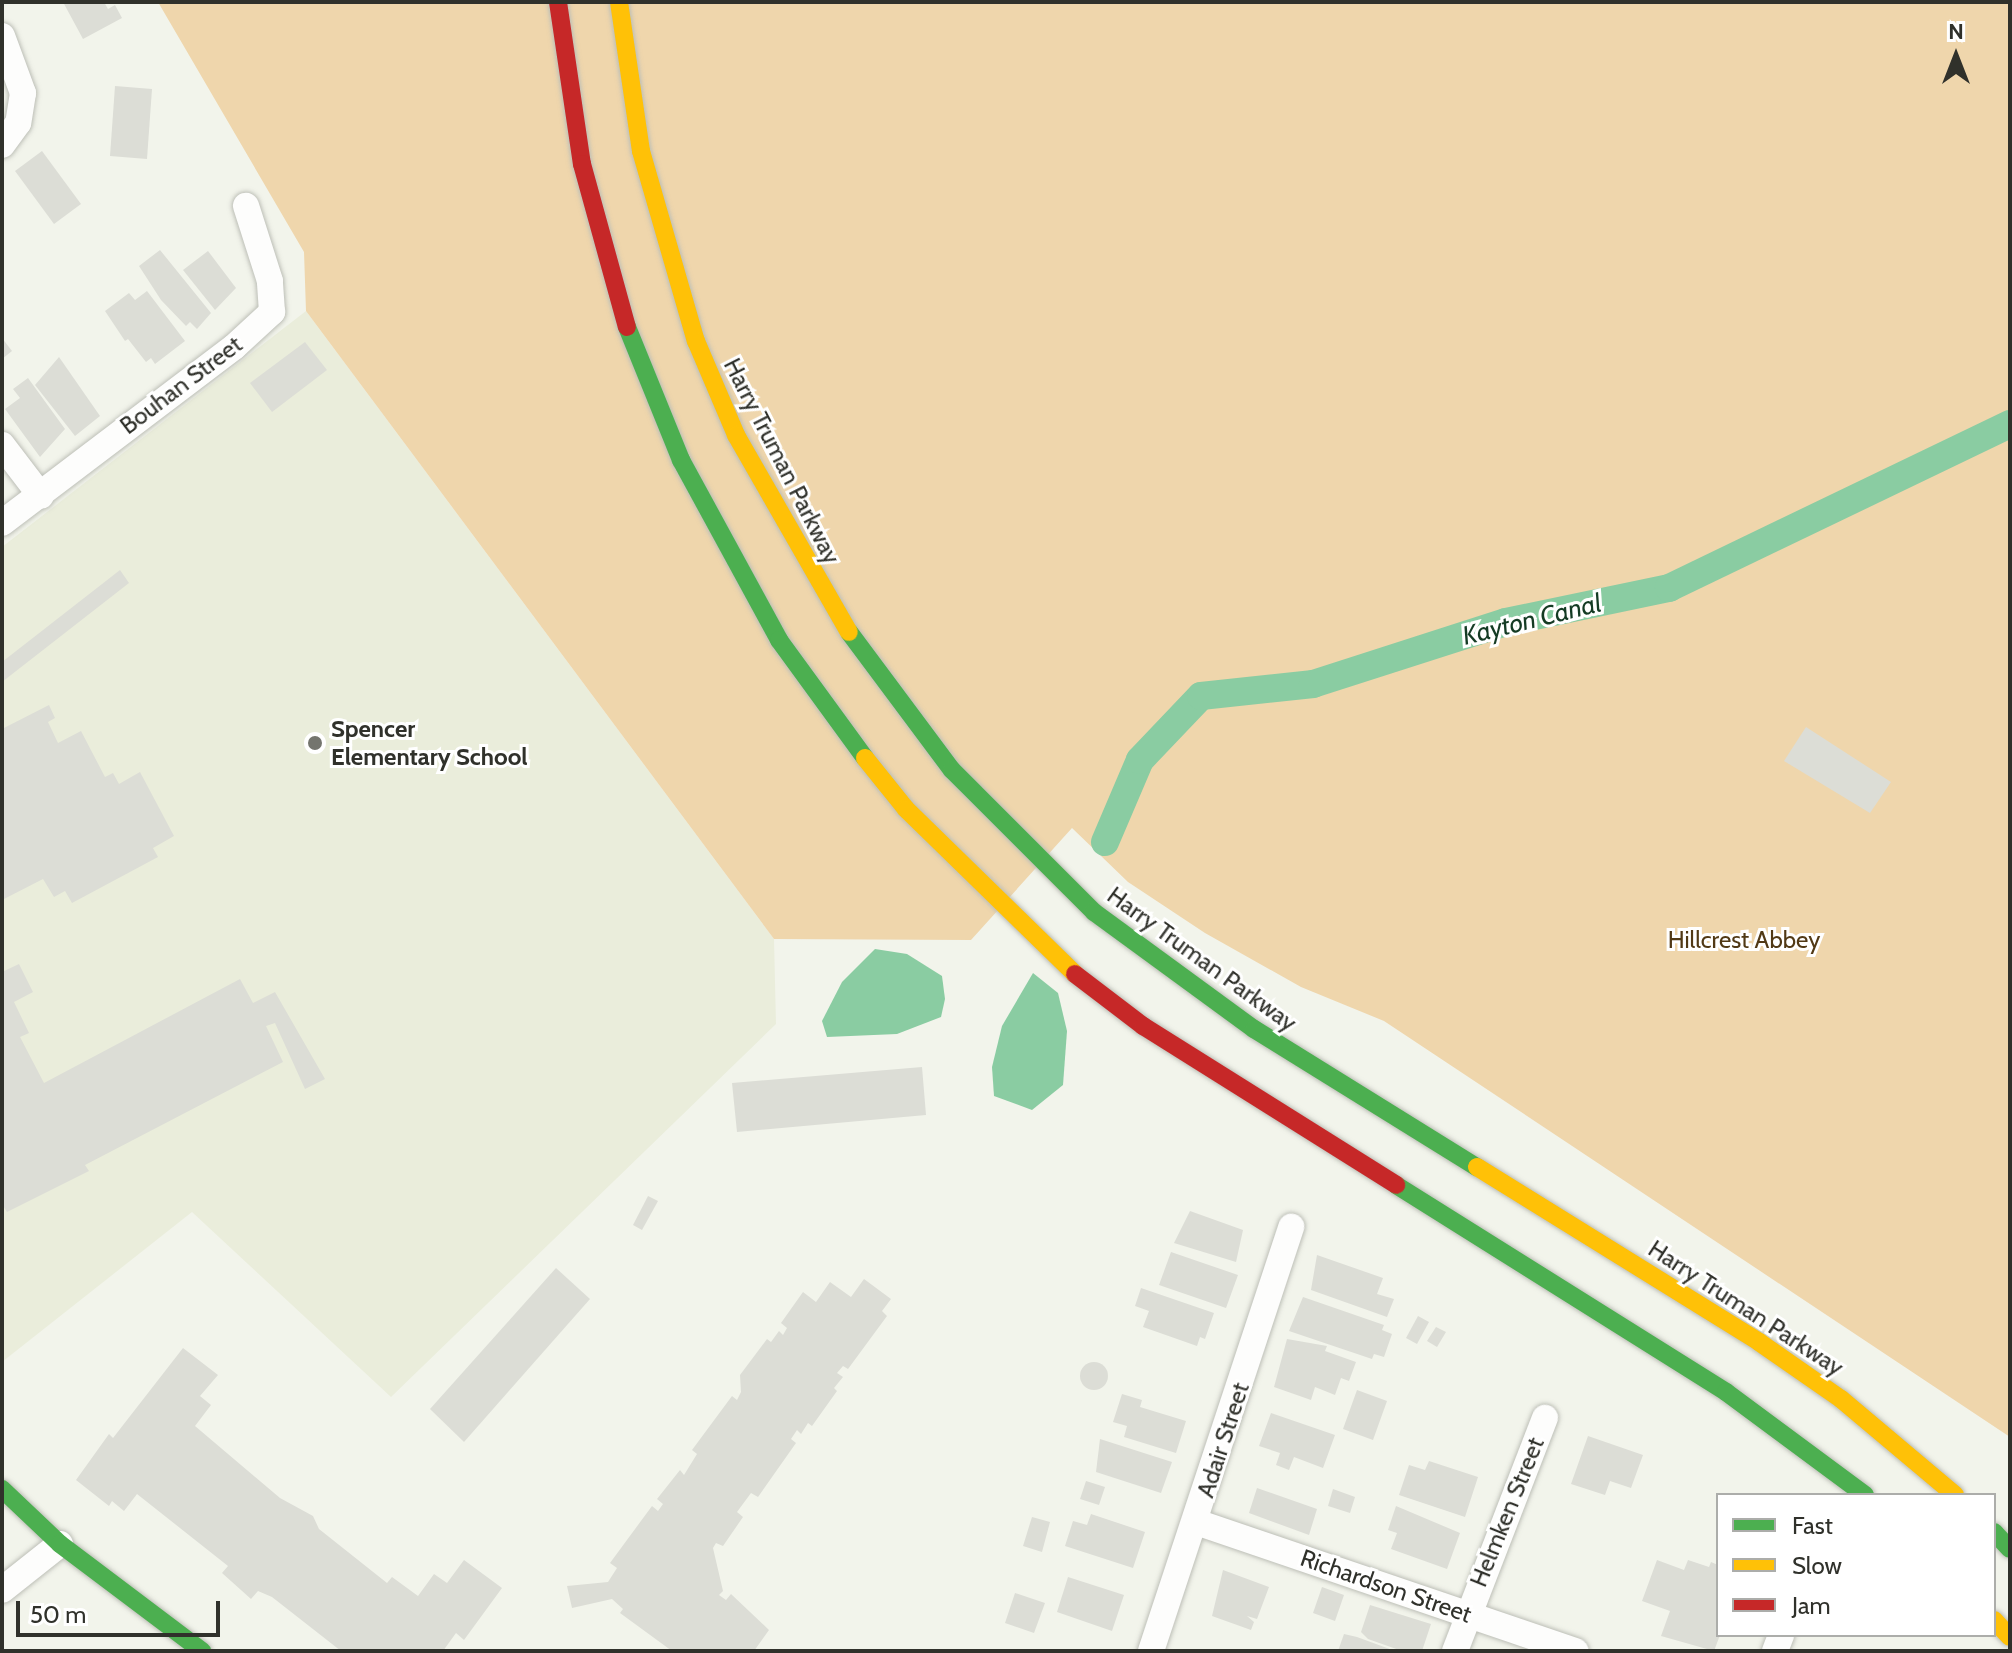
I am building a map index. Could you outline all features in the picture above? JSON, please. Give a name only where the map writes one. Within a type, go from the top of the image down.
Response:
[{"type":"main road","points":[[558,2],[582,164],[606,263],[639,362],[728,553],[841,729],[906,809],[1046,950],[1143,1026],[1726,1392],[1862,1493]]},
{"type":"main road","name":"Harry Truman Parkway","points":[[619,2],[641,151],[665,246],[696,341],[781,524],[890,693],[952,770],[1094,912],[1165,968],[1254,1029],[1759,1342],[1841,1399],[1953,1493]]},
{"type":"main road","points":[[2,1489],[60,1544],[202,1651]]},
{"type":"main road","points":[[1996,1534],[2010,1549]]},
{"type":"main road","points":[[1996,1622],[2010,1637]]},
{"type":"street","points":[[2,36],[23,93],[18,123],[2,145]]},
{"type":"street","name":"Bouhan Street","points":[[2,523],[41,496],[272,312],[270,281],[246,206]]},
{"type":"street","points":[[2,445],[41,496]]},
{"type":"street","name":"Adair Street","points":[[1151,1651],[1291,1227]]},
{"type":"street","name":"Helmken Street","points":[[1455,1651],[1467,1613],[1545,1418]]},
{"type":"street","name":"Richardson Street","points":[[1196,1522],[1576,1651]]},
{"type":"street","points":[[2,1590],[60,1544]]},
{"type":"shaded area","name":"Spencer Elementary School","points":[[306,311],[774,939],[776,1024],[391,1397],[192,1212],[2,1362],[2,547]]},
{"type":"shaded area","points":[[875,949],[907,954],[942,976],[945,999],[941,1017],[897,1034],[827,1037],[822,1021],[842,982]]},
{"type":"shaded area","points":[[1033,973],[1058,993],[1067,1031],[1063,1085],[1032,1110],[994,1096],[992,1067],[1002,1026]]},
{"type":"green space","name":"Hillcrest Abbey","points":[[158,2],[2010,2],[2010,1437],[1384,1021],[1301,987],[1205,933],[1128,882],[1072,828],[971,940],[774,939],[306,311],[304,252]]},
{"type":"building","points":[[63,2],[104,2],[108,9],[115,5],[122,18],[83,39]]},
{"type":"building","points":[[115,86],[152,89],[147,159],[110,156]]},
{"type":"building","points":[[42,151],[81,204],[54,224],[15,171]]},
{"type":"building","points":[[160,250],[211,313],[197,329],[190,322],[186,326],[161,300],[139,266]]},
{"type":"building","points":[[208,251],[236,288],[215,310],[183,270]]},
{"type":"building","points":[[147,291],[185,341],[155,364],[151,358],[146,362],[128,339],[125,341],[105,311],[129,293],[135,300]]},
{"type":"building","points":[[2,338],[12,351],[2,359]]},
{"type":"building","points":[[305,342],[327,370],[272,412],[250,383]]},
{"type":"building","points":[[59,357],[100,416],[75,436],[35,385]]},
{"type":"building","points":[[28,378],[65,429],[40,457],[5,409],[20,398],[13,389]]},
{"type":"building","points":[[120,570],[129,583],[2,682],[2,662]]},
{"type":"building","points":[[49,705],[55,718],[48,722],[58,743],[81,731],[105,777],[113,773],[119,784],[140,772],[174,836],[153,848],[158,857],[72,903],[65,891],[54,897],[43,879],[2,900],[2,729]]},
{"type":"building","points":[[1806,727],[1891,782],[1870,813],[1784,761]]},
{"type":"building","points":[[19,964],[33,992],[14,1002],[29,1033],[20,1037],[44,1083],[240,979],[253,1003],[275,992],[325,1079],[305,1089],[275,1023],[266,1026],[283,1062],[85,1165],[89,1171],[7,1212],[2,1204],[2,972]]},
{"type":"building","points":[[922,1067],[926,1115],[737,1132],[732,1083]]},
{"type":"building","points":[[648,1196],[658,1201],[642,1230],[633,1225]]},
{"type":"building","points":[[1190,1211],[1243,1230],[1236,1262],[1174,1243]]},
{"type":"building","points":[[1171,1252],[1238,1275],[1226,1308],[1159,1285]]},
{"type":"building","points":[[1317,1255],[1383,1278],[1377,1294],[1394,1299],[1387,1317],[1311,1290]]},
{"type":"building","points":[[556,1268],[590,1299],[464,1442],[430,1409]]},
{"type":"building","points":[[864,1279],[891,1299],[882,1311],[887,1316],[848,1369],[843,1366],[837,1373],[843,1377],[834,1388],[837,1391],[812,1426],[808,1423],[801,1434],[797,1430],[791,1439],[796,1443],[758,1497],[751,1493],[737,1512],[743,1517],[723,1546],[716,1543],[713,1548],[723,1591],[719,1595],[726,1600],[731,1594],[769,1630],[754,1651],[672,1651],[620,1613],[623,1609],[612,1599],[572,1608],[567,1586],[608,1582],[617,1568],[610,1563],[652,1506],[658,1511],[663,1504],[657,1499],[680,1470],[684,1475],[697,1454],[692,1450],[732,1396],[737,1400],[741,1392],[740,1375],[767,1339],[771,1342],[779,1331],[783,1335],[787,1328],[781,1323],[803,1292],[816,1302],[830,1282],[851,1297]]},
{"type":"building","points":[[1141,1288],[1214,1313],[1205,1339],[1200,1337],[1197,1346],[1143,1327],[1149,1311],[1135,1306]]},
{"type":"building","points":[[1303,1297],[1384,1325],[1382,1330],[1392,1334],[1384,1357],[1374,1354],[1372,1359],[1289,1331]]},
{"type":"building","points":[[1418,1316],[1429,1322],[1417,1344],[1406,1338]]},
{"type":"building","points":[[1436,1327],[1446,1332],[1437,1347],[1427,1341]]},
{"type":"building","points":[[1287,1339],[1327,1346],[1325,1351],[1356,1362],[1349,1381],[1341,1378],[1335,1395],[1315,1387],[1311,1400],[1274,1387]]},
{"type":"building","points":[[183,1348],[218,1375],[200,1396],[211,1405],[195,1426],[280,1498],[313,1516],[319,1529],[387,1583],[392,1577],[418,1596],[434,1574],[447,1583],[464,1560],[502,1588],[464,1640],[456,1633],[443,1651],[341,1651],[272,1597],[258,1591],[251,1599],[222,1573],[228,1566],[137,1494],[124,1511],[112,1501],[109,1506],[76,1480],[109,1434],[113,1438]]},
{"type":"building","points":[[1094,1362],[1104,1366],[1108,1376],[1104,1386],[1094,1390],[1084,1386],[1080,1376],[1084,1366]]},
{"type":"building","points":[[1357,1390],[1387,1401],[1373,1440],[1343,1429]]},
{"type":"building","points":[[1122,1394],[1142,1400],[1140,1407],[1186,1421],[1176,1453],[1124,1437],[1127,1426],[1113,1422]]},
{"type":"building","points":[[1271,1413],[1335,1435],[1323,1468],[1294,1457],[1289,1470],[1276,1465],[1280,1453],[1259,1446]]},
{"type":"building","points":[[1588,1436],[1643,1455],[1631,1488],[1610,1481],[1605,1495],[1571,1484]]},
{"type":"building","points":[[1100,1439],[1172,1462],[1161,1493],[1096,1472]]},
{"type":"building","points":[[1429,1461],[1478,1477],[1465,1517],[1399,1495],[1409,1465],[1425,1470]]},
{"type":"building","points":[[1086,1481],[1105,1487],[1099,1505],[1080,1499]]},
{"type":"building","points":[[1257,1488],[1317,1509],[1309,1535],[1249,1513]]},
{"type":"building","points":[[1333,1489],[1355,1497],[1350,1513],[1328,1506]]},
{"type":"building","points":[[1396,1506],[1460,1533],[1447,1569],[1391,1549],[1397,1533],[1388,1530]]},
{"type":"building","points":[[1091,1514],[1145,1532],[1133,1568],[1065,1546],[1073,1521],[1087,1525]]},
{"type":"building","points":[[1032,1517],[1050,1522],[1042,1552],[1023,1546]]},
{"type":"building","points":[[1657,1560],[1684,1570],[1688,1560],[1709,1567],[1711,1562],[1716,1564],[1716,1637],[1719,1637],[1714,1651],[1661,1636],[1670,1611],[1642,1601]]},
{"type":"building","points":[[1223,1570],[1269,1587],[1257,1619],[1247,1616],[1254,1622],[1251,1630],[1212,1616]]},
{"type":"building","points":[[1068,1577],[1124,1595],[1112,1631],[1057,1612]]},
{"type":"building","points":[[1322,1587],[1344,1595],[1335,1621],[1313,1613]]},
{"type":"building","points":[[1015,1593],[1045,1603],[1034,1633],[1005,1623]]},
{"type":"building","points":[[1370,1605],[1431,1624],[1422,1651],[1402,1651],[1368,1639],[1361,1632]]},
{"type":"building","points":[[1344,1634],[1357,1637],[1395,1651],[1338,1651]]},
{"type":"waterway","name":"Kayton Canal","points":[[1105,842],[1140,760],[1201,696],[1313,684],[1506,622],[1669,588],[2010,424]]},
{"type":"traffic: fast","points":[[627,327],[681,460],[779,640],[865,758]]},
{"type":"traffic: fast","points":[[849,632],[952,770],[1094,912],[1254,1029],[1477,1167]]},
{"type":"traffic: fast","points":[[1396,1185],[1726,1392],[1862,1493]]},
{"type":"traffic: fast","points":[[2,1489],[60,1544],[202,1651]]},
{"type":"traffic: fast","points":[[1996,1534],[2010,1549]]},
{"type":"traffic: slow","points":[[619,2],[641,151],[696,341],[736,435],[849,632]]},
{"type":"traffic: slow","points":[[865,758],[906,809],[1075,974]]},
{"type":"traffic: slow","points":[[1477,1167],[1759,1342],[1841,1399],[1953,1493]]},
{"type":"traffic: slow","points":[[1996,1622],[2010,1637]]},
{"type":"traffic: jam","points":[[558,2],[582,164],[627,327]]},
{"type":"traffic: jam","points":[[1075,974],[1143,1026],[1396,1185]]},
{"type":"place","name":"Spencer Elementary School","points":[[315,743]]}]
